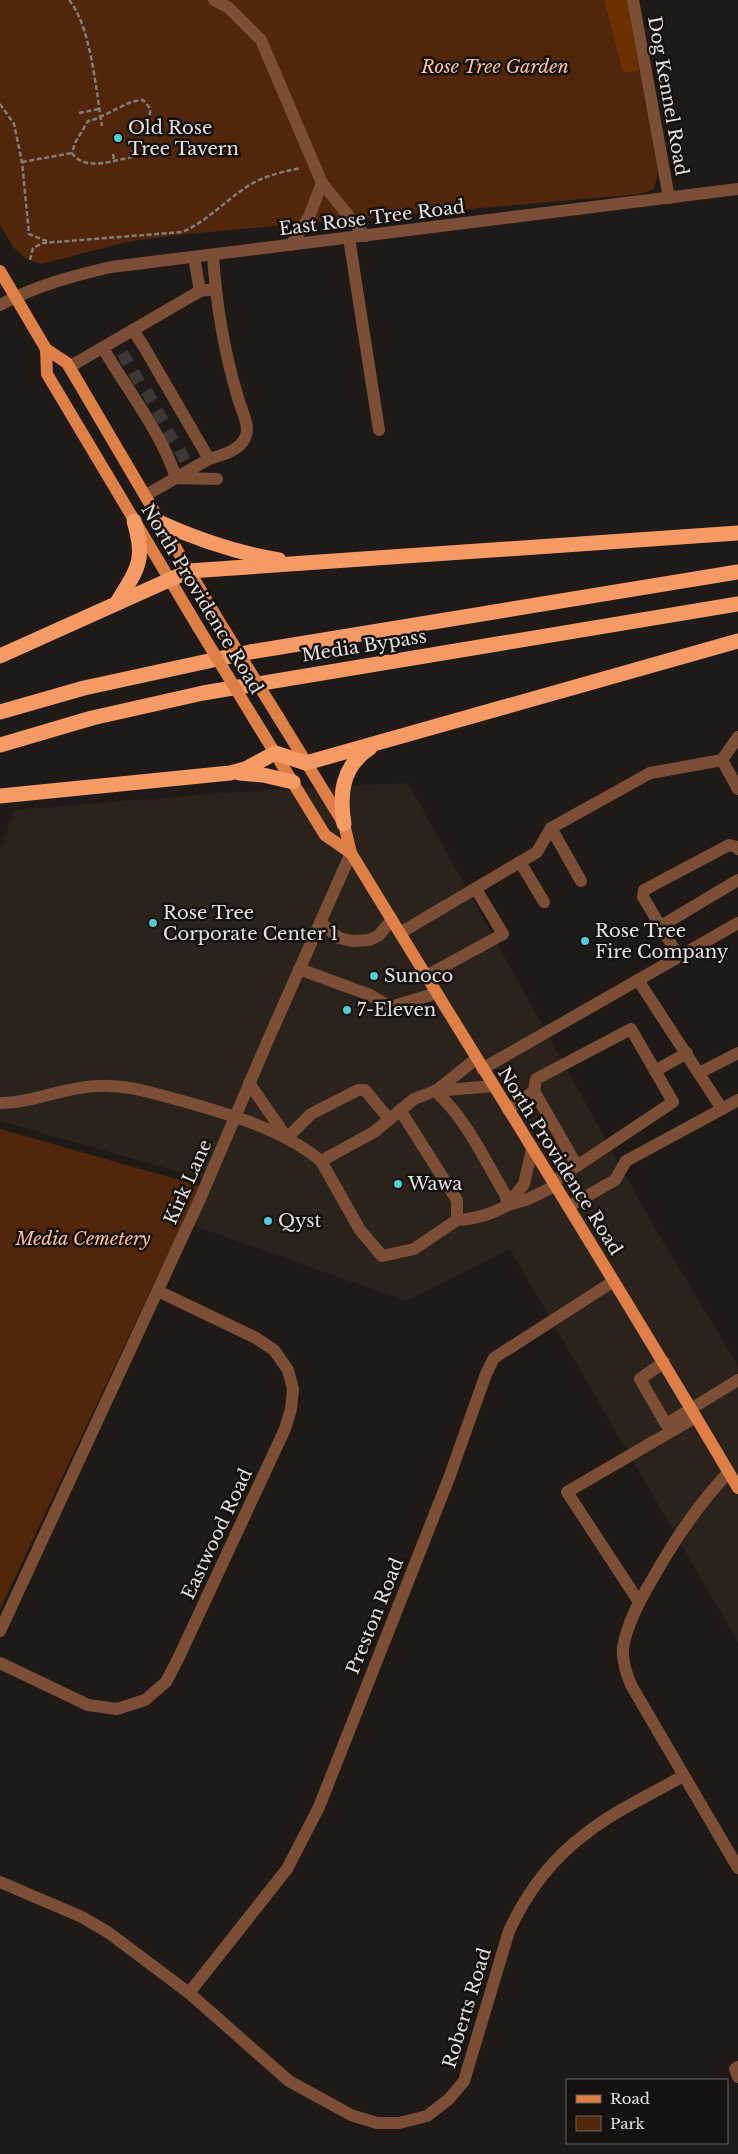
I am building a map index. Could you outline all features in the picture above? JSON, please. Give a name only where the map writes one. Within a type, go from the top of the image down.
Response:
[{"type":"highway","points":[[118,601],[137,568],[140,558],[140,540],[134,521]]},
{"type":"highway","points":[[161,523],[196,539],[258,556],[316,564]]},
{"type":"highway","points":[[0,656],[118,601],[189,571],[316,564],[738,534]]},
{"type":"highway","name":"Media Bypass","points":[[0,712],[122,679],[250,652],[738,572]]},
{"type":"highway","name":"Media Bypass","points":[[0,745],[92,718],[220,690],[738,604]]},
{"type":"highway","points":[[230,773],[251,767],[275,753],[306,763],[738,641]]},
{"type":"highway","points":[[344,824],[341,804],[346,776],[353,763],[363,752],[379,743]]},
{"type":"highway","points":[[0,796],[230,773],[263,775],[293,782]]},
{"type":"main road","name":"North Providence Road","points":[[0,272],[46,349],[67,363],[220,623],[344,824],[351,853],[664,1362],[738,1488]]},
{"type":"main road","name":"North Providence Road","points":[[46,349],[46,374],[169,580],[325,835],[351,853]]},
{"type":"main road","points":[[275,753],[291,739]]},
{"type":"street","points":[[214,0],[229,8],[261,40],[322,183],[366,236]]},
{"type":"street","name":"Dog Kennel Road","points":[[633,0],[669,198]]},
{"type":"street","points":[[291,246],[309,216],[322,183]]},
{"type":"street","name":"East Rose Tree Road","points":[[0,305],[50,282],[81,272],[111,267],[738,189]]},
{"type":"street","points":[[349,238],[379,430]]},
{"type":"street","points":[[146,495],[209,459],[225,454],[238,446],[246,438],[247,425],[240,408],[227,357],[215,289],[213,255]]},
{"type":"street","points":[[194,257],[200,291]]},
{"type":"street","points":[[69,367],[200,291],[215,289]]},
{"type":"street","points":[[133,330],[139,350],[150,370],[197,447],[209,459]]},
{"type":"street","points":[[103,348],[116,363],[174,460],[176,478]]},
{"type":"street","points":[[176,478],[217,479]]},
{"type":"street","points":[[400,933],[537,852],[552,828],[650,773],[722,760],[738,736]]},
{"type":"street","points":[[722,760],[738,789]]},
{"type":"street","points":[[552,828],[581,881]]},
{"type":"street","points":[[679,957],[644,897],[644,890],[729,845],[738,849]]},
{"type":"street","name":"Kirk Lane","points":[[0,1631],[158,1291],[351,853]]},
{"type":"street","points":[[520,862],[544,902]]},
{"type":"street","points":[[660,926],[738,880]]},
{"type":"street","points":[[426,976],[503,934],[476,889]]},
{"type":"street","points":[[320,922],[339,938],[352,941],[370,940],[378,936],[392,920]]},
{"type":"street","points":[[321,1161],[374,1132],[414,1099],[435,1091],[479,1064],[638,980],[738,923]]},
{"type":"street","points":[[299,969],[370,994],[390,1007],[437,994]]},
{"type":"street","points":[[638,980],[722,1109]]},
{"type":"street","points":[[0,1103],[21,1102],[76,1087],[122,1086],[235,1116],[287,1138],[309,1151],[321,1161],[360,1230],[382,1256],[414,1249],[457,1220],[489,1215],[508,1205],[526,1200],[554,1184],[576,1166],[673,1102],[631,1029],[536,1079],[534,1091],[576,1166]]},
{"type":"street","points":[[655,1071],[687,1053]]},
{"type":"street","points":[[700,1073],[738,1053]]},
{"type":"street","points":[[249,1083],[287,1138]]},
{"type":"street","points":[[435,1091],[493,1086]]},
{"type":"street","points":[[287,1138],[311,1114],[358,1090],[365,1090],[389,1120]]},
{"type":"street","points":[[435,1091],[449,1103],[460,1119],[505,1194],[508,1205]]},
{"type":"street","points":[[508,1110],[534,1091]]},
{"type":"street","points":[[568,1208],[615,1180],[626,1161],[738,1100]]},
{"type":"street","points":[[400,1110],[458,1200],[457,1220]]},
{"type":"street","points":[[508,1205],[524,1184],[532,1149]]},
{"type":"street","name":"Preston Road","points":[[189,1993],[287,1869],[319,1807],[449,1478],[486,1374],[494,1358],[614,1281]]},
{"type":"street","name":"Eastwood Road","points":[[0,1664],[88,1705],[118,1709],[145,1700],[166,1682],[178,1659],[285,1430],[291,1409],[293,1389],[288,1370],[274,1350],[256,1338],[158,1291]]},
{"type":"street","points":[[664,1362],[640,1379],[666,1424],[694,1412]]},
{"type":"street","points":[[640,1602],[567,1492],[694,1412],[738,1380]]},
{"type":"street","points":[[728,1472],[706,1496],[678,1534],[640,1602],[623,1648],[624,1668],[631,1685],[738,1868]]},
{"type":"street","name":"Roberts Road","points":[[0,1882],[82,1917],[109,1933],[189,1993],[289,2082],[351,2115],[377,2123],[399,2123],[427,2116],[449,2099],[464,2081],[509,1931],[519,1909],[533,1887],[562,1854],[584,1835],[612,1816],[683,1776]]},
{"type":"street","points":[[738,2067],[735,2069],[738,2077]]},
{"type":"path","points":[[69,0],[79,16],[85,32],[102,126]]},
{"type":"path","points":[[72,153],[75,143],[88,121],[101,118],[134,101],[143,100],[150,108],[151,113],[147,121],[136,125]]},
{"type":"path","points":[[0,104],[14,124],[22,162],[29,234],[50,242]]},
{"type":"path","points":[[79,113],[99,109]]},
{"type":"path","points":[[72,153],[76,159],[89,164],[133,157],[132,150]]},
{"type":"path","points":[[22,162],[72,153]]},
{"type":"path","points":[[113,154],[114,160]]},
{"type":"path","points":[[30,260],[34,248],[43,243],[98,237],[182,232],[199,224],[253,183],[278,173],[315,165]]},
{"type":"shaded area","points":[[604,0],[627,0],[639,71],[623,73]]},
{"type":"shaded area","points":[[408,783],[656,1230],[738,1366],[738,1642],[510,1249],[406,1301],[195,1226],[201,1178],[0,1121],[0,852],[14,810],[249,791]]},
{"type":"green space","name":"Rose Tree Garden","points":[[0,0],[627,0],[658,172],[654,189],[640,194],[186,234],[126,242],[42,264],[26,259],[13,247],[0,225]]},
{"type":"green space","name":"Media Cemetery","points":[[0,1129],[200,1186],[0,1609]]},
{"type":"tunnel","points":[[120,361],[135,353]]},
{"type":"tunnel","points":[[131,380],[146,372]]},
{"type":"tunnel","points":[[144,399],[158,391]]},
{"type":"tunnel","points":[[155,419],[169,411]]},
{"type":"tunnel","points":[[165,439],[180,430]]},
{"type":"tunnel","points":[[177,458],[192,450]]},
{"type":"place","name":"Old Rose Tree Tavern","points":[[118,138]]},
{"type":"place","name":"Rose Tree Corporate Center 1","points":[[153,923]]},
{"type":"place","name":"Rose Tree Fire Company","points":[[585,941]]},
{"type":"place","name":"Sunoco","points":[[374,976]]},
{"type":"place","name":"7-Eleven","points":[[347,1010]]},
{"type":"place","name":"Wawa","points":[[398,1184]]},
{"type":"place","name":"Qyst","points":[[268,1221]]}]
